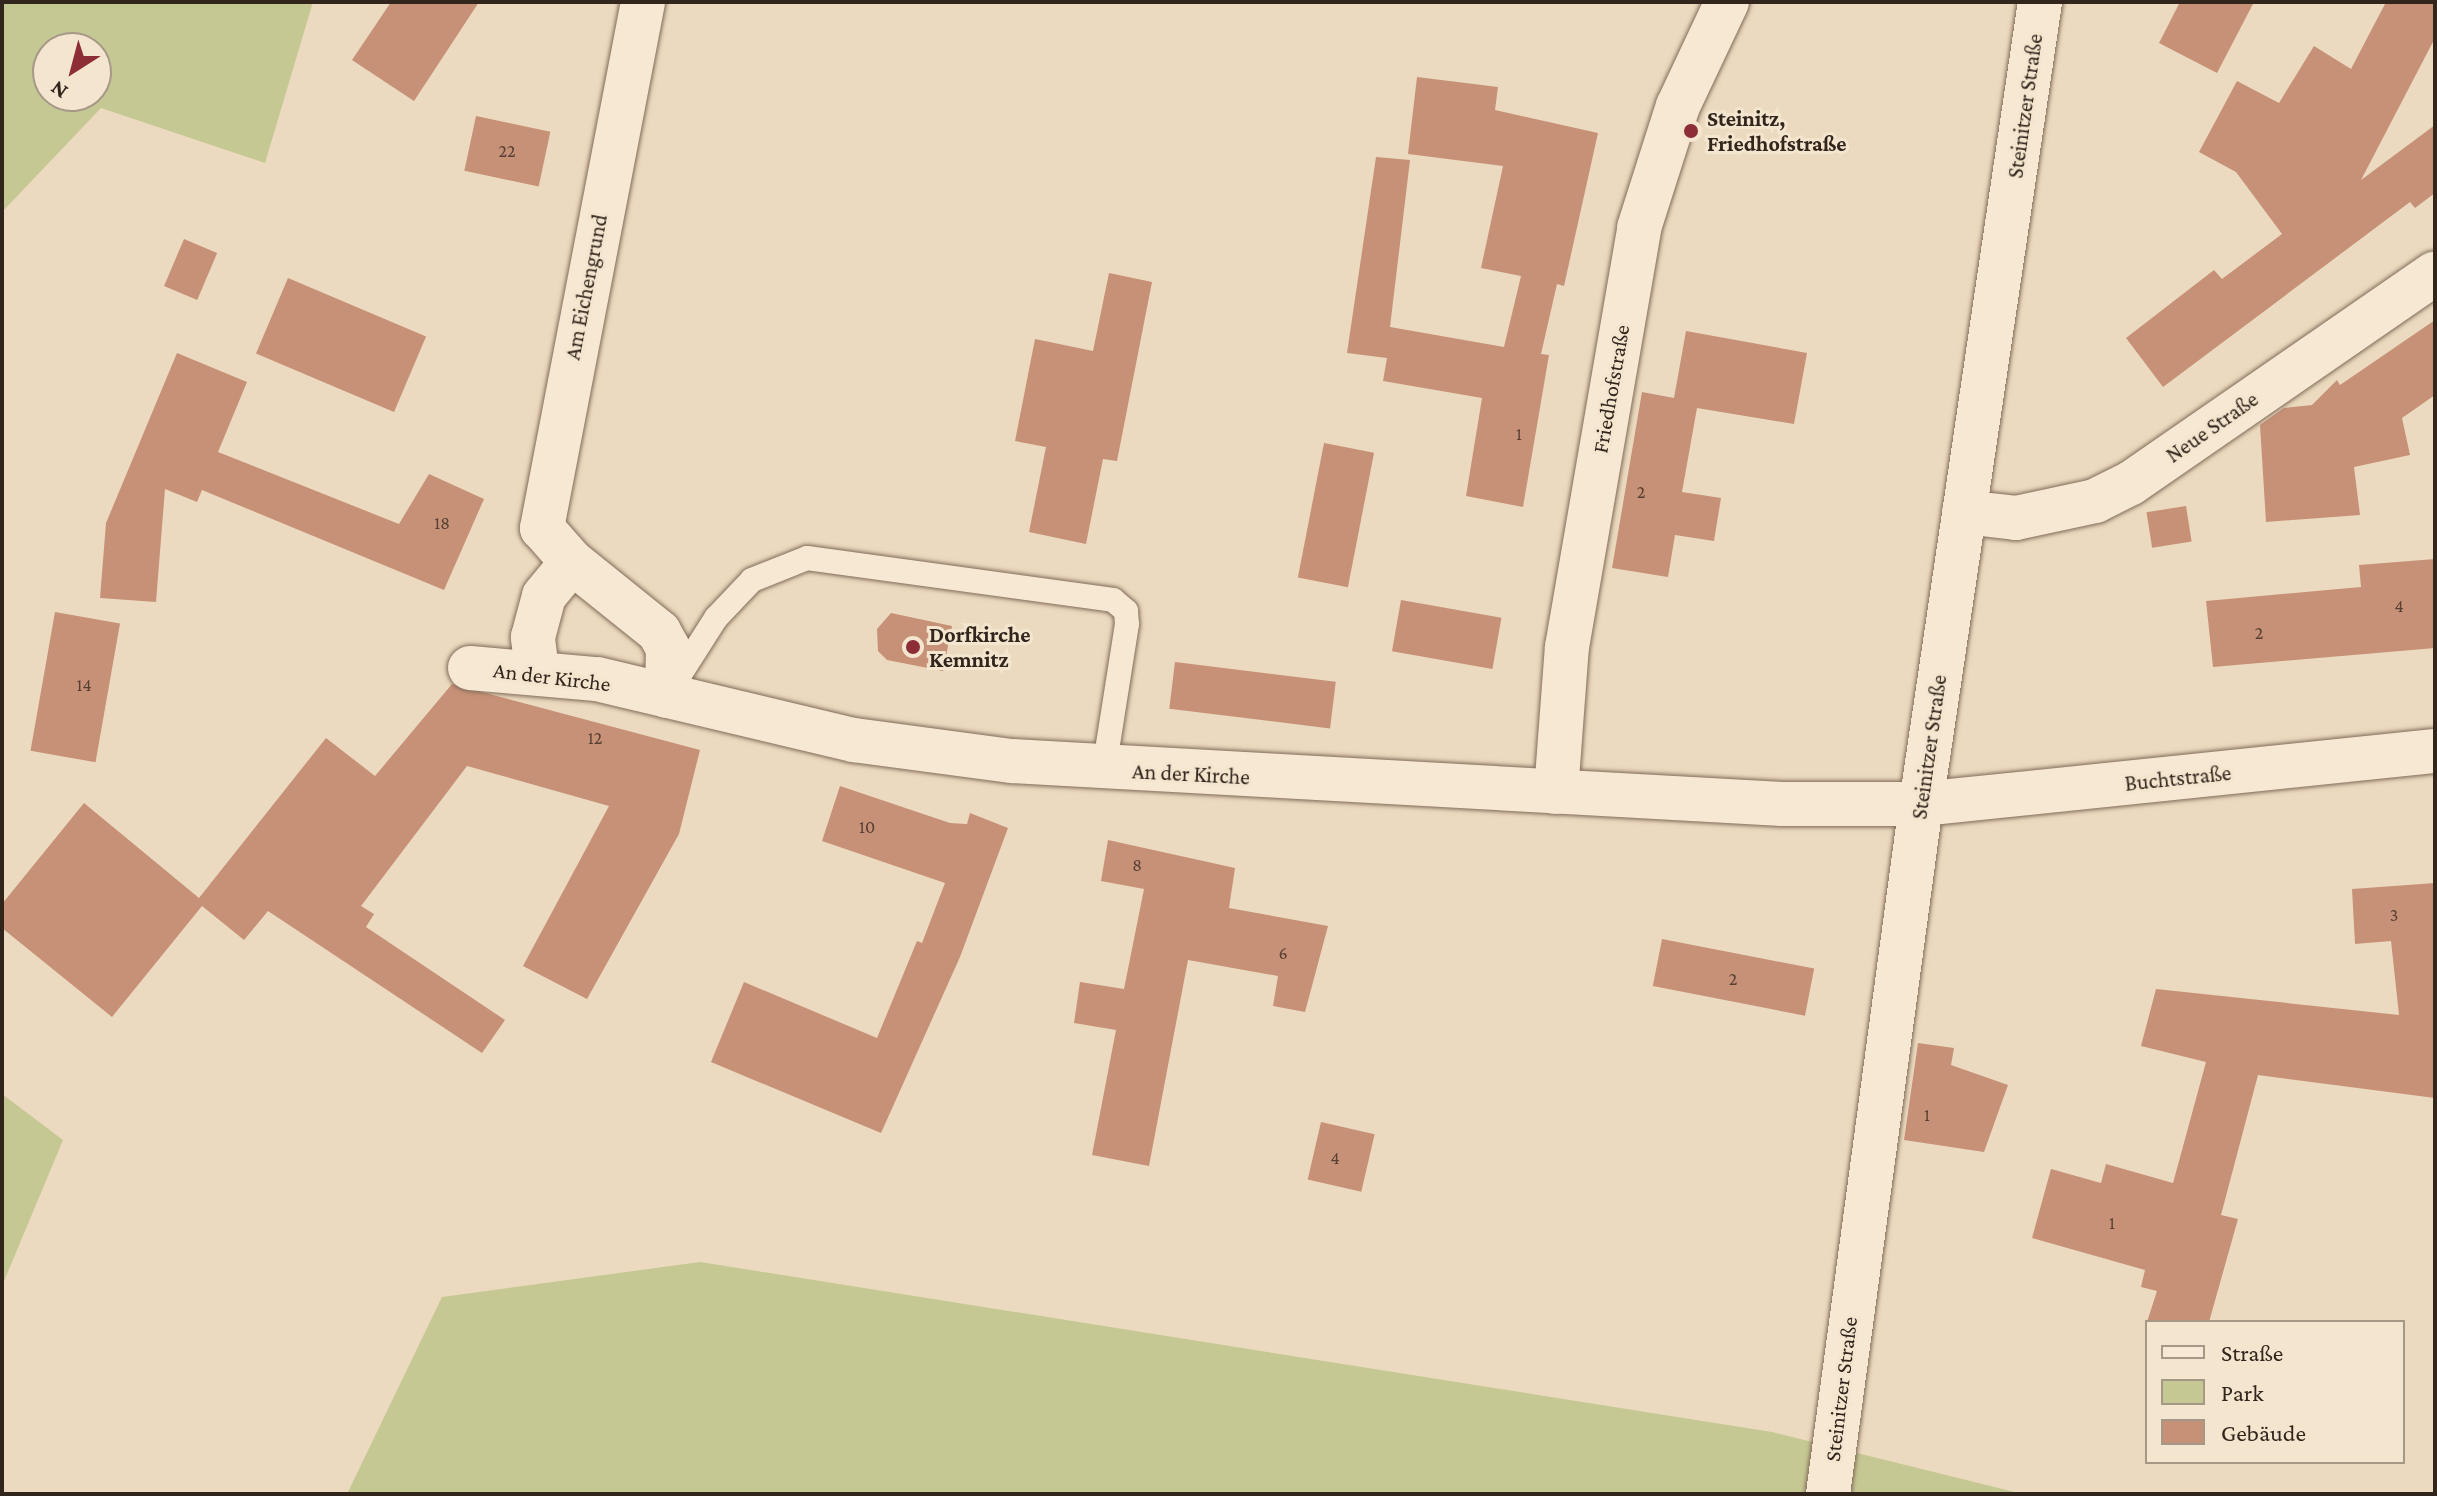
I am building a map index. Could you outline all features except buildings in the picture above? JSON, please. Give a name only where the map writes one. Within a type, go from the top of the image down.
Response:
[{"type":"street","name":"Am Eichengrund","points":[[643,2],[542,528],[572,562],[659,632],[668,648],[667,696]]},
{"type":"street","name":"Friedhofstraße","points":[[1556,792],[1567,647],[1639,228],[1678,106],[1727,2]]},
{"type":"street","name":"Steinitzer Straße","points":[[1828,1494],[1921,804],[2040,2]]},
{"type":"street","name":"Neue Straße","points":[[1964,512],[2016,518],[2095,501],[2131,483],[2435,273]]},
{"type":"street","points":[[537,671],[533,637],[544,596],[572,562]]},
{"type":"street","name":"An der Kirche","points":[[470,668],[537,671],[667,696],[854,740],[1104,770],[1782,804],[1921,804]]},
{"type":"street","name":"Buchtstraße","points":[[1921,804],[2435,751]]},
{"type":"lane","points":[[667,696],[716,618],[752,580],[807,558],[1113,600],[1126,611],[1127,624],[1104,770]]},
{"type":"green space","points":[[2,2],[313,2],[265,163],[112,112],[112,32],[32,32],[32,112],[97,112],[2,212]]},
{"type":"green space","points":[[2,1094],[63,1140],[2,1286]]},
{"type":"green space","points":[[700,1262],[1772,1432],[2023,1494],[347,1494],[442,1297]]},
{"type":"place","name":"Steinitz, Friedhofstraße","points":[[1691,131]]},
{"type":"place","name":"Dorfkirche Kemnitz","points":[[913,647]]}]
